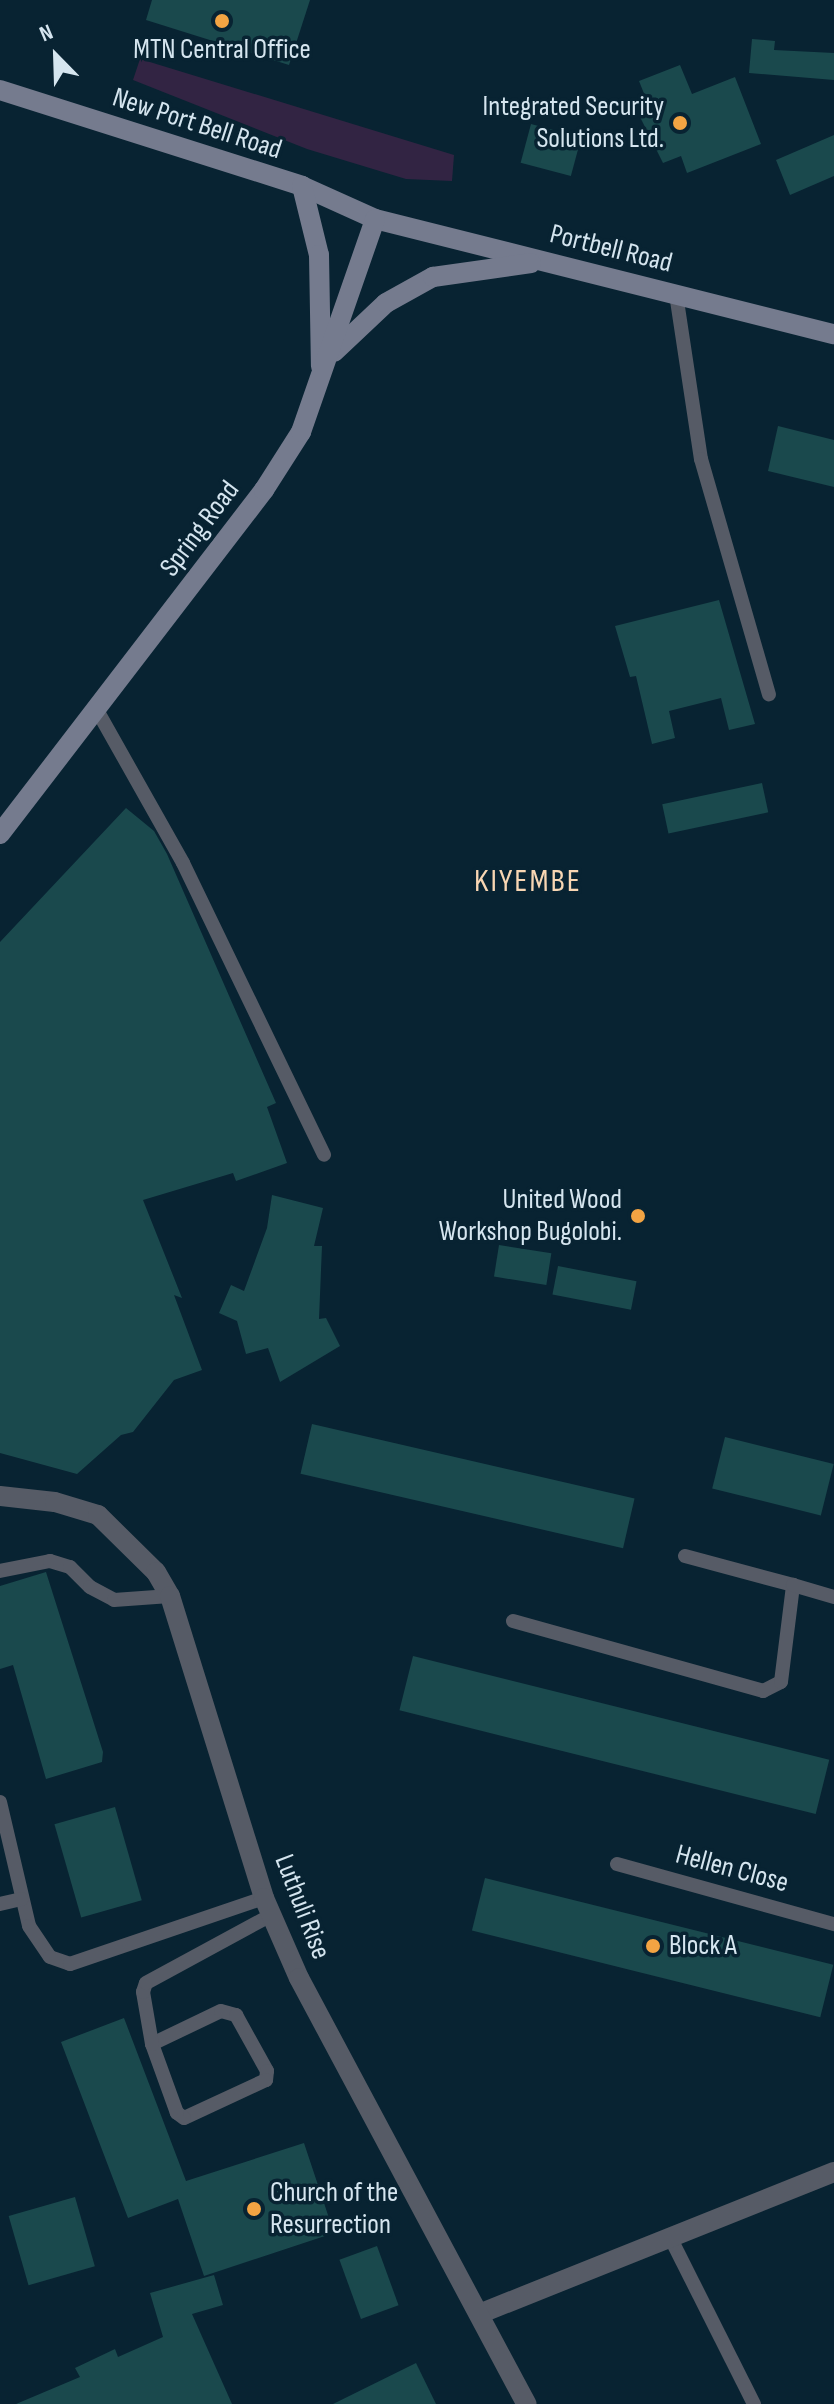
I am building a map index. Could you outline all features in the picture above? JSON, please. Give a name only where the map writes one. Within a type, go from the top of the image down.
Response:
[{"type":"main road","name":"New Port Bell Road","points":[[0,90],[302,186],[375,219]]},
{"type":"main road","points":[[302,186],[319,255],[321,382]]},
{"type":"main road","name":"Portbell Road","points":[[375,219],[834,334]]},
{"type":"main road","name":"Spring Road","points":[[0,834],[98,712],[264,490],[301,432],[321,382],[375,219]]},
{"type":"main road","points":[[330,355],[386,303],[433,277],[547,262]]},
{"type":"street","name":"Luthuli Rise","points":[[0,1496],[55,1502],[98,1515],[156,1572],[170,1596],[268,1907],[299,1978],[526,2404]]},
{"type":"street","points":[[479,2314],[834,2172]]},
{"type":"lane","points":[[676,294],[701,459],[769,694]]},
{"type":"lane","points":[[98,712],[183,863],[324,1155]]},
{"type":"lane","points":[[685,1556],[834,1597]]},
{"type":"lane","points":[[0,1571],[50,1561],[70,1567],[90,1587],[114,1600],[170,1596]]},
{"type":"lane","points":[[513,1621],[763,1691],[781,1682],[793,1585]]},
{"type":"lane","points":[[1,1811],[21,1899],[39,1946],[70,1964],[268,1907]]},
{"type":"lane","name":"Hellen Close","points":[[617,1864],[834,1924]]},
{"type":"lane","points":[[0,1904],[21,1899]]},
{"type":"lane","points":[[152,2044],[221,2011],[236,2015],[267,2071],[266,2080],[184,2118],[177,2113],[152,2044],[143,1992],[146,1983],[268,1907]]},
{"type":"lane","points":[[670,2237],[754,2404]]},
{"type":"shaded area","points":[[140,59],[454,155],[452,181],[406,179],[307,149],[133,80]]},
{"type":"building","points":[[152,0],[310,0],[289,65],[146,20]]},
{"type":"building","points":[[752,39],[775,41],[774,50],[834,53],[834,80],[749,73]]},
{"type":"building","points":[[680,65],[692,94],[735,77],[761,144],[687,173],[681,156],[663,163],[632,101],[645,96],[639,81]]},
{"type":"building","points":[[531,124],[581,137],[571,176],[521,163]]},
{"type":"building","points":[[834,135],[834,176],[790,195],[776,160]]},
{"type":"building","points":[[778,426],[834,440],[834,487],[768,471]]},
{"type":"building","points":[[719,600],[755,724],[729,730],[721,698],[669,711],[675,738],[652,744],[636,676],[630,677],[615,626]]},
{"type":"building","points":[[762,783],[768,812],[668,834],[662,804]]},
{"type":"building","points":[[126,808],[154,831],[167,854],[276,1103],[267,1107],[287,1163],[236,1181],[233,1173],[143,1200],[182,1298],[174,1295],[202,1370],[174,1380],[133,1432],[121,1435],[77,1474],[0,1453],[0,942]]},
{"type":"building","points":[[272,1195],[323,1208],[314,1246],[322,1246],[319,1319],[326,1318],[340,1346],[280,1382],[268,1348],[246,1354],[237,1321],[219,1313],[231,1285],[244,1291],[267,1228]]},
{"type":"building","points":[[499,1245],[551,1253],[546,1285],[494,1277]]},
{"type":"building","points":[[558,1266],[637,1281],[631,1310],[552,1294]]},
{"type":"building","points":[[312,1424],[635,1498],[623,1548],[301,1474]]},
{"type":"building","points":[[725,1437],[834,1464],[821,1516],[712,1488]]},
{"type":"building","points":[[46,1572],[103,1752],[102,1762],[46,1779],[13,1665],[0,1669],[0,1586]]},
{"type":"building","points":[[413,1656],[829,1760],[816,1814],[399,1710]]},
{"type":"building","points":[[115,1807],[142,1900],[81,1918],[54,1824]]},
{"type":"building","name":"Block A","points":[[485,1878],[833,1965],[820,2017],[472,1930]]},
{"type":"building","points":[[124,2018],[186,2181],[304,2143],[334,2233],[204,2276],[178,2199],[128,2218],[61,2042]]},
{"type":"building","points":[[75,2197],[95,2266],[29,2285],[9,2216]]},
{"type":"building","points":[[377,2246],[399,2305],[361,2319],[339,2260]]},
{"type":"building","points":[[214,2275],[223,2305],[192,2314],[232,2404],[16,2404],[80,2377],[75,2368],[115,2349],[118,2357],[163,2337],[150,2293]]},
{"type":"building","points":[[416,2363],[436,2404],[333,2404]]},
{"type":"place","name":"MTN Central Office","points":[[222,21]]},
{"type":"place","name":"Integrated Security Solutions Ltd.","points":[[680,123]]},
{"type":"place","name":"United Wood Workshop Bugolobi.","points":[[638,1216]]},
{"type":"place","name":"Block A","points":[[653,1946]]},
{"type":"place","name":"Church of the Resurrection","points":[[254,2209]]},
{"type":"district","name":"KIYEMBE","points":[[528,882]]}]
